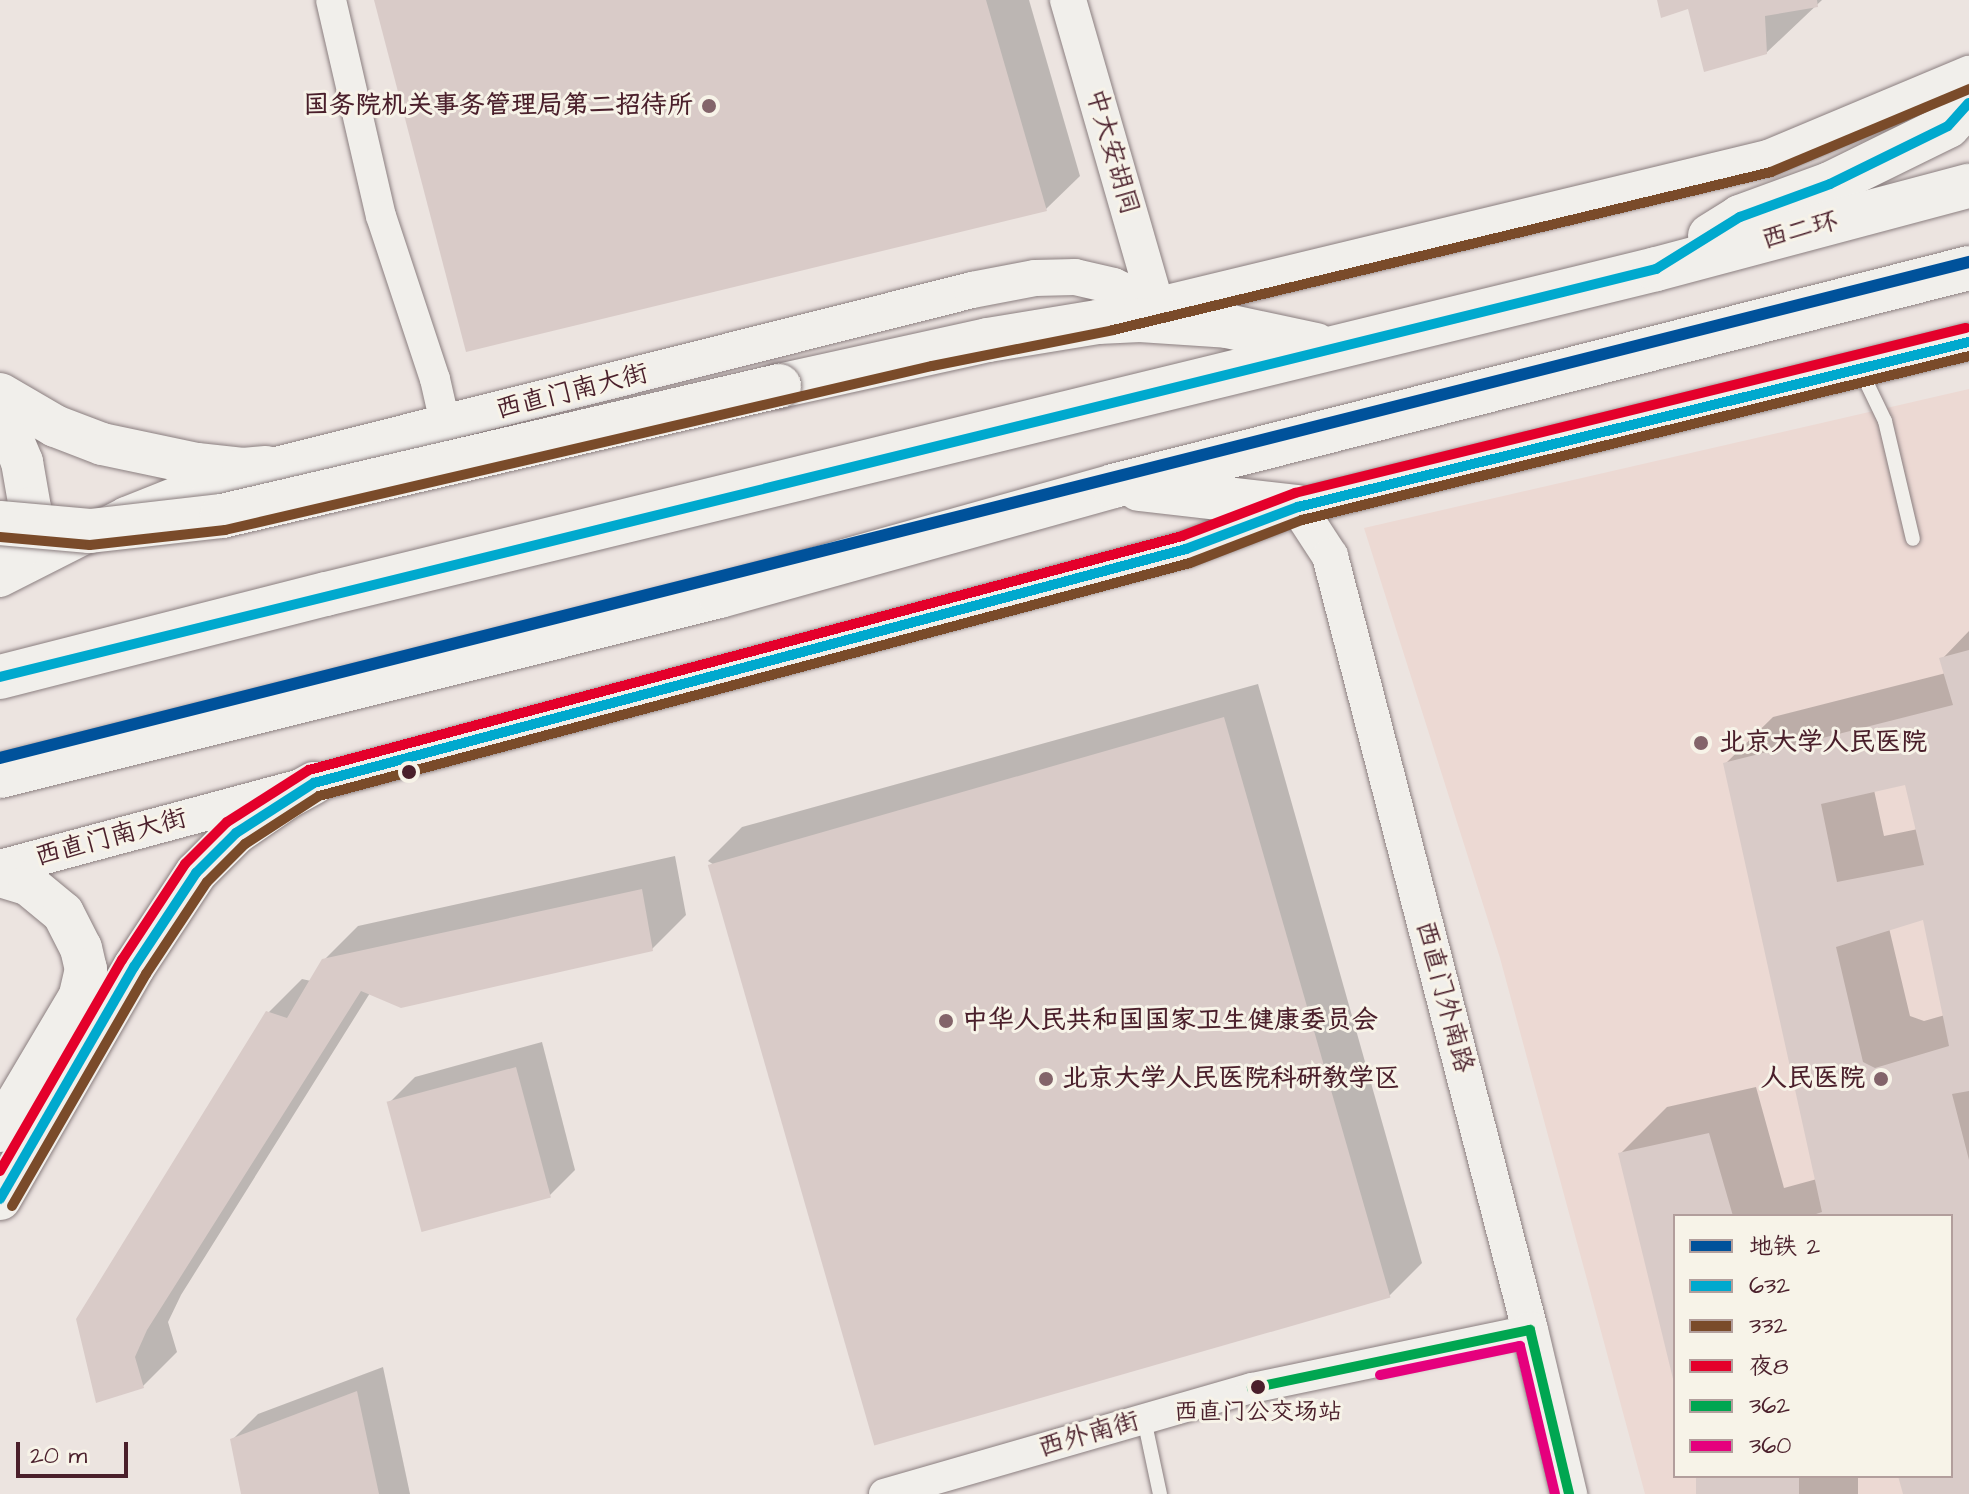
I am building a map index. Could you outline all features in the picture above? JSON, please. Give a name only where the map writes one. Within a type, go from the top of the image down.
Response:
[{"type":"highway","points":[[1656,269],[1740,217],[1830,184],[1948,126],[1969,103]]},
{"type":"highway","name":"西二环","points":[[0,677],[1346,342],[1656,269],[1969,186]]},
{"type":"highway","points":[[0,776],[720,596],[1113,486],[1969,268]]},
{"type":"highway","points":[[0,523],[90,531],[222,516],[779,386],[1074,324],[1140,320],[1175,314],[1313,345],[1346,342]]},
{"type":"highway","points":[[1113,486],[1298,507]]},
{"type":"main road","points":[[0,394],[55,426],[114,448],[220,467],[266,467]]},
{"type":"main road","points":[[0,427],[14,443],[22,462],[30,508],[23,545],[0,569]]},
{"type":"main road","points":[[0,1199],[134,967],[196,873],[236,833],[314,783]]},
{"type":"main road","points":[[0,876],[29,885],[63,913],[77,938],[86,969],[85,984],[76,1003],[0,1131]]},
{"type":"street","points":[[331,0],[381,216],[435,379],[445,423]]},
{"type":"street","name":"中大安胡同","points":[[1068,0],[1175,314]]},
{"type":"street","points":[[1175,314],[1768,158],[1969,74]]},
{"type":"street","name":"西直门南大街","points":[[0,579],[163,499],[266,467],[1024,280],[1060,276],[1086,279],[1175,314]]},
{"type":"street","name":"西直门南大街","points":[[0,868],[1186,549],[1298,507],[1969,342]]},
{"type":"street","name":"西直门外南路","points":[[1298,507],[1330,556],[1446,979],[1569,1494]]},
{"type":"street","name":"西外南街","points":[[884,1494],[1252,1388],[1530,1330]]},
{"type":"lane","points":[[1859,369],[1885,421],[1913,539]]},
{"type":"lane","points":[[1144,1419],[1160,1492]]},
{"type":"shaded area","name":"北京大学人民医院","points":[[1969,389],[1969,1494],[1645,1494],[1500,958],[1364,528]]},
{"type":"building","name":"国务院机关事务管理局第二招待所","points":[[374,0],[986,0],[1047,211],[466,352]]},
{"type":"building","points":[[1657,0],[1817,0],[1818,7],[1765,16],[1767,54],[1704,72],[1688,9],[1661,18]]},
{"type":"building","name":"人民医院","points":[[1969,650],[1969,1091],[1952,1094],[1969,1160],[1969,1494],[1903,1494],[1899,1478],[1953,1478],[1953,1214],[1816,1214],[1822,1212],[1723,763],[1953,705],[1939,658]],"holes":[[[1905,785],[1924,865],[1837,882],[1821,804]],[[1923,920],[1949,1046],[1875,1068],[1863,1062],[1836,947]]]},
{"type":"building","name":"北京大学人民医院科研教学区","points":[[1224,717],[1390,1298],[874,1446],[708,865]]},
{"type":"building","points":[[642,889],[653,951],[401,1008],[361,991],[147,1330],[135,1357],[144,1388],[96,1403],[76,1319],[266,1011],[287,1018],[322,959]]},
{"type":"building","points":[[516,1067],[551,1197],[422,1232],[387,1102]]},
{"type":"building","name":"人民医院","points":[[1709,1133],[1732,1214],[1673,1214],[1673,1379],[1618,1153]]},
{"type":"building","points":[[357,1391],[379,1494],[241,1494],[230,1439]]},
{"type":"building","points":[[1696,1478],[1799,1478],[1799,1494],[1696,1494]]},
{"type":"metro line","name":"2","points":[[0,758],[1969,262]]},
{"type":"transit line","name":"332","points":[[0,537],[90,545],[225,530],[932,366],[1113,330],[1771,172],[1969,89]]},
{"type":"transit line","name":"632","points":[[0,677],[1656,269],[1740,217],[1830,184],[1948,126],[1969,103]]},
{"type":"transit line","name":"夜8","points":[[0,1171],[122,960],[185,864],[227,822],[309,770],[1182,536],[1295,493],[1966,328]]},
{"type":"transit line","name":"632","points":[[0,1199],[134,967],[196,873],[236,833],[314,783],[1186,549],[1298,507],[1969,342]]},
{"type":"transit line","name":"332","points":[[12,1206],[146,974],[207,882],[245,844],[319,796],[1190,563],[1302,520],[1969,356]]},
{"type":"transit line","name":"362","points":[[1252,1388],[1530,1330],[1569,1494]]},
{"type":"transit line","name":"360","points":[[1380,1375],[1520,1346],[1555,1494]]},
{"type":"place","name":"国务院机关事务管理局第二招待所","points":[[709,106]]},
{"type":"place","name":"北京大学人民医院","points":[[1701,743]]},
{"type":"place","name":"中华人民共和国国家卫生健康委员会","points":[[946,1021]]},
{"type":"place","name":"北京大学人民医院科研教学区","points":[[1046,1079]]},
{"type":"place","name":"人民医院","points":[[1881,1079]]},
{"type":"place","name":"西直门公交场站","points":[[1258,1387]]}]
